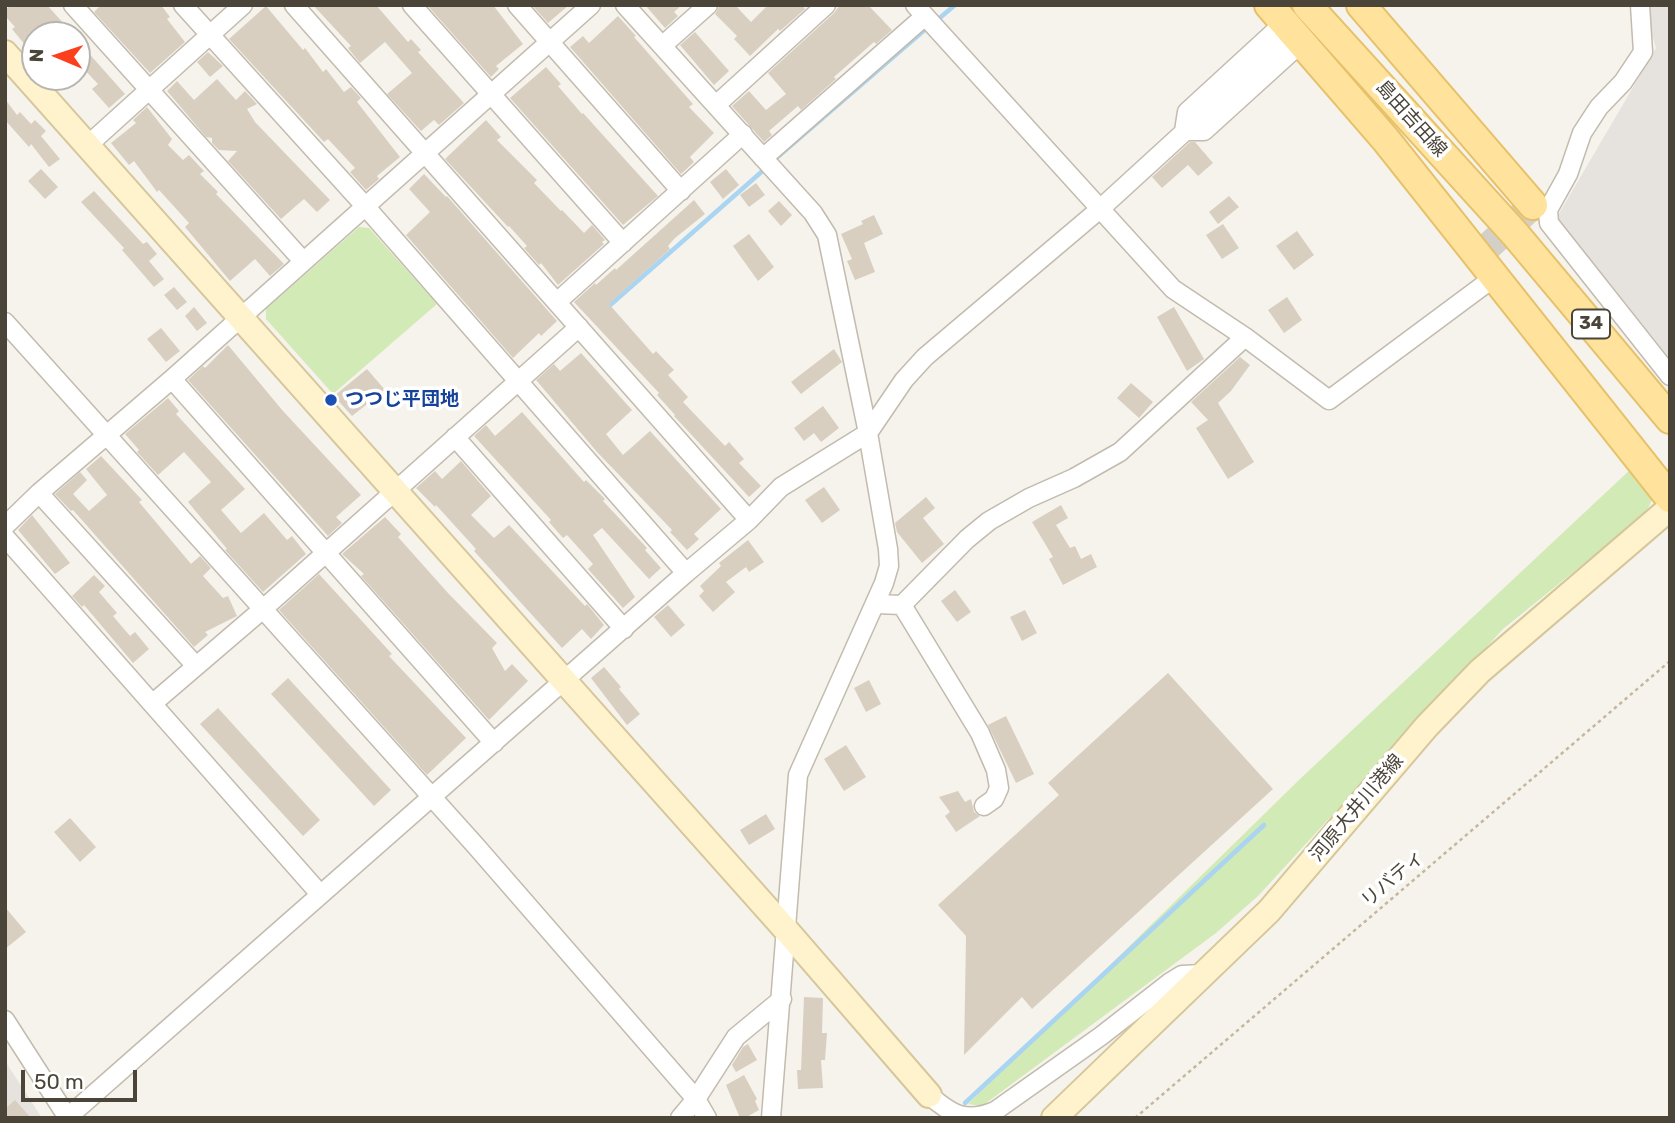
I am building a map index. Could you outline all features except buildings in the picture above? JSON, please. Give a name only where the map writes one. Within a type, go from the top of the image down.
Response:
[{"type":"main road","name":"島田吉田線","points":[[1307,5],[1515,234]]},
{"type":"main road","name":"島田吉田線","points":[[1325,5],[1380,66],[1515,234],[1668,417]]},
{"type":"main road","points":[[1361,5],[1533,205]]},
{"type":"main road","points":[[1285,27],[1386,140],[1670,498]]},
{"type":"street","points":[[74,5],[303,261]]},
{"type":"street","points":[[183,5],[365,206],[686,573]]},
{"type":"street","points":[[88,145],[243,5]]},
{"type":"street","points":[[294,5],[749,520]]},
{"type":"street","points":[[412,5],[622,243]]},
{"type":"street","points":[[517,5],[681,191]]},
{"type":"street","points":[[5,526],[591,5]]},
{"type":"street","points":[[625,5],[813,213],[827,235],[868,433],[889,566],[875,604],[798,775],[771,1118]]},
{"type":"street","points":[[662,46],[708,5]]},
{"type":"street","points":[[716,105],[826,5]]},
{"type":"street","points":[[1640,5],[1643,52],[1582,133],[1568,174],[1548,210],[1549,223],[1670,376]]},
{"type":"street","points":[[763,158],[920,10],[1173,289],[1245,337],[1329,400],[1487,265]]},
{"type":"street","points":[[1184,131],[1204,131],[1285,27]]},
{"type":"street","points":[[5,1020],[68,1117],[749,520],[781,487],[868,433],[904,380],[925,357],[1100,209],[1184,131],[1187,112],[1285,27]]},
{"type":"street","points":[[5,53],[787,930],[929,1095],[949,1111],[967,1118],[980,1117],[995,1111],[1101,1036],[1169,983],[1182,975],[1205,974]]},
{"type":"street","points":[[557,302],[743,134]]},
{"type":"street","points":[[5,322],[475,845],[696,1099],[707,1118]]},
{"type":"street","points":[[152,704],[263,609],[579,327]]},
{"type":"street","points":[[875,604],[902,605],[967,539],[989,521],[1120,452],[1245,337]]},
{"type":"street","points":[[172,379],[494,743]]},
{"type":"street","points":[[455,437],[624,629]]},
{"type":"street","points":[[39,493],[195,666]]},
{"type":"street","name":"河原大井川港線","points":[[1054,1118],[1269,911],[1427,726],[1480,671],[1670,509]]},
{"type":"street","points":[[5,537],[320,894]]},
{"type":"street","points":[[902,605],[980,733],[996,770],[999,788],[994,799],[984,806]]},
{"type":"street","points":[[680,1118],[696,1099],[736,1037],[782,999]]},
{"type":"path","name":"リバティ","points":[[1135,1118],[1670,661]]},
{"type":"shaded area","points":[[1643,5],[1670,5],[1670,368],[1557,217],[1656,48]]},
{"type":"shaded area","points":[[5,1061],[42,1118],[5,1118]]},
{"type":"green space","points":[[359,227],[369,228],[437,304],[333,394],[266,319],[266,309]]},
{"type":"green space","points":[[1632,468],[1653,498],[1645,514],[1503,629],[1258,896],[1216,933],[982,1106],[968,1104],[1300,779]]},
{"type":"waterway","points":[[935,22],[955,5]]},
{"type":"waterway","points":[[773,161],[928,27]]},
{"type":"waterway","points":[[608,307],[767,167]]},
{"type":"waterway","points":[[965,1103],[1264,825]]},
{"type":"tunnel","points":[[1479,255],[1533,205]]},
{"type":"place","name":"つつじ平団地","points":[[331,400]]}]
